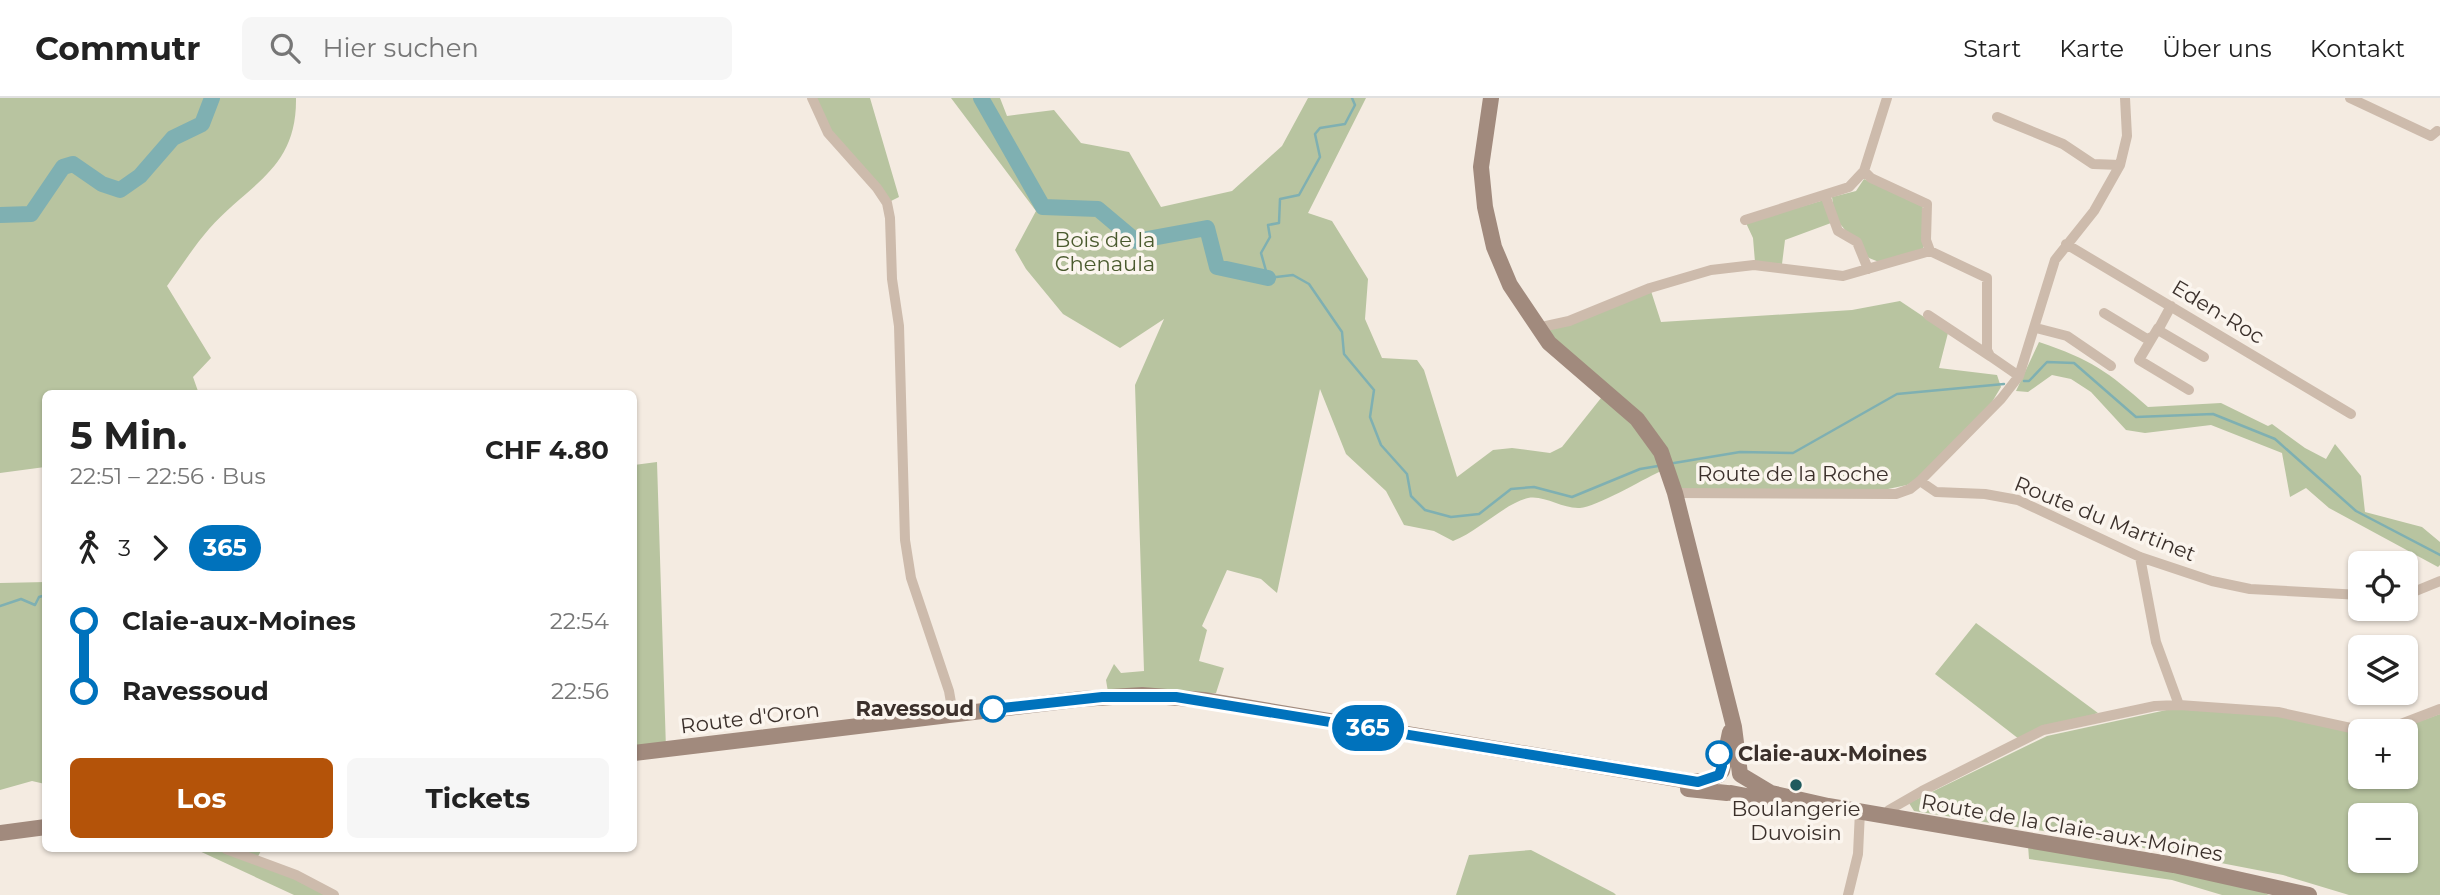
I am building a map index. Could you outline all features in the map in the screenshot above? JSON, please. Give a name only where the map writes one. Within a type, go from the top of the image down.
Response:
[{"type":"main road","points":[[1491,98],[1481,167],[1485,207],[1494,247],[1510,285],[1537,328],[1563,357],[1637,419],[1661,452],[1675,493],[1728,705],[1740,754],[1741,787],[1729,793],[1719,786],[1730,741],[1728,705]]},
{"type":"main road","name":"Route d'Oron","points":[[637,753],[953,714],[1142,695],[1204,700],[1329,722]]},
{"type":"main road","name":"Route de la Claie-aux-Moines","points":[[1329,722],[1698,782],[1721,773]]},
{"type":"main road","name":"Route de la Claie-aux-Moines","points":[[1507,752],[1670,786],[1774,802],[1828,806]]},
{"type":"main road","points":[[1721,773],[1732,768],[1741,774]]},
{"type":"main road","name":"Route de la Claie-aux-Moines","points":[[1741,774],[1770,793],[1828,806],[2174,865],[2278,891],[2309,895]]},
{"type":"main road","points":[[0,833],[42,828]]},
{"type":"street","points":[[812,98],[828,133],[887,203],[900,326],[905,540],[911,578],[949,691],[953,714]]},
{"type":"street","points":[[1745,220],[1849,187],[1864,171],[1887,98]]},
{"type":"street","name":"Route de la Roche","points":[[1675,493],[1896,494],[1910,489],[1920,481],[2001,399],[2019,376],[2036,328],[2049,276],[2066,244],[2094,211],[2120,165],[2127,136],[2125,98]]},
{"type":"street","points":[[2350,98],[2431,136],[2437,131]]},
{"type":"street","points":[[1997,117],[2063,144],[2093,164],[2120,165]]},
{"type":"street","points":[[1864,171],[1871,178],[1927,204],[1926,240],[1930,251]]},
{"type":"street","points":[[1825,195],[1838,231],[1857,242],[1868,269]]},
{"type":"street","name":"Eden-Roc","points":[[2066,244],[2351,414]]},
{"type":"street","points":[[1537,328],[1569,321],[1650,288],[1711,270],[1755,265],[1843,276],[1930,251],[1987,278],[1985,344],[1990,356]]},
{"type":"street","points":[[2171,306],[2139,359],[2189,390]]},
{"type":"street","points":[[2104,313],[2147,339],[2155,332]]},
{"type":"street","points":[[1928,316],[2019,376]]},
{"type":"street","points":[[2036,328],[2067,336],[2111,366]]},
{"type":"street","points":[[2155,332],[2204,357]]},
{"type":"street","name":"Route du Martinet","points":[[1920,481],[1936,492],[1985,494],[2018,500],[2140,557],[2179,572],[2250,589],[2348,593]]},
{"type":"street","points":[[2140,557],[2156,642],[2179,705]]},
{"type":"street","points":[[2418,590],[2440,581]]},
{"type":"street","points":[[1885,815],[1922,791],[2043,730],[2155,706],[2179,705],[2277,712],[2348,728]]},
{"type":"street","points":[[2414,719],[2440,709]]},
{"type":"street","points":[[1848,895],[1858,854],[1860,811]]},
{"type":"street","points":[[234,852],[296,875],[334,895]]},
{"type":"green space","points":[[0,98],[296,98],[289,142],[280,159],[209,229],[167,286],[211,358],[193,377],[198,390],[42,390],[42,467],[0,473]]},
{"type":"green space","points":[[812,98],[870,98],[899,197],[887,203],[828,133]]},
{"type":"green space","name":"Bois de la Chenaula","points":[[951,98],[1000,98],[1007,116],[1054,110],[1081,143],[1129,152],[1161,207],[1232,191],[1282,146],[1308,98],[1366,98],[1308,213],[1332,221],[1368,279],[1365,319],[1382,358],[1417,360],[1424,370],[1457,477],[1493,450],[1512,448],[1550,453],[1562,447],[1605,393],[1537,328],[1650,288],[1661,322],[1852,310],[1900,301],[1948,333],[1939,368],[1997,375],[2001,387],[1992,402],[1917,479],[1907,485],[1888,489],[1675,493],[1669,472],[1659,472],[1608,498],[1580,508],[1541,498],[1519,501],[1453,541],[1434,531],[1404,525],[1386,491],[1346,454],[1320,389],[1277,593],[1261,579],[1227,570],[1202,626],[1207,630],[1199,661],[1224,668],[1216,693],[1108,692],[1106,680],[1114,664],[1121,673],[1144,671],[1135,385],[1164,319],[1120,348],[1063,314],[1026,269],[1015,250],[1036,211]]},
{"type":"green space","points":[[1864,179],[1921,204],[1925,212],[1923,250],[1879,262],[1869,258],[1835,218],[1832,197],[1856,191]]},
{"type":"green space","points":[[1824,200],[1831,223],[1785,240],[1782,264],[1755,262],[1753,238],[1746,223]]},
{"type":"green space","points":[[2039,342],[2098,368],[2148,407],[2221,403],[2268,426],[2272,424],[2305,448],[2326,459],[2335,444],[2361,476],[2365,512],[2422,527],[2440,542],[2440,565],[2438,567],[2418,556],[2418,551],[2408,551],[2329,508],[2306,488],[2290,497],[2282,453],[2211,425],[2145,433],[2126,430],[2091,392],[2071,379],[2052,375],[2028,392],[2016,391]]},
{"type":"green space","points":[[657,462],[666,749],[637,753],[637,465]]},
{"type":"green space","points":[[42,582],[42,783],[32,781],[0,790],[0,583]]},
{"type":"green space","points":[[1976,623],[2098,713],[2019,739],[1935,674]]},
{"type":"green space","points":[[2171,709],[2277,715],[2348,731],[2348,789],[2418,789],[2418,722],[2440,714],[2440,895],[2349,895],[2283,875],[2107,841],[1914,811],[1909,803],[2047,736]]},
{"type":"green space","points":[[2028,845],[2253,887],[2269,895],[2222,895],[2172,880],[2029,859]]},
{"type":"green space","points":[[1531,850],[1616,895],[1456,895],[1469,855]]},
{"type":"green space","points":[[201,852],[260,852],[256,860],[334,895],[294,895]]},
{"type":"waterway","points":[[0,215],[31,214],[63,167],[73,164],[102,184],[120,190],[140,176],[173,138],[202,124],[212,98]]},
{"type":"waterway","points":[[981,98],[1043,207],[1098,209],[1136,241],[1207,228],[1217,267],[1268,278]]},
{"type":"waterway","points":[[1352,98],[1355,105],[1345,124],[1320,128],[1315,134],[1320,157],[1299,195],[1280,199],[1279,223],[1268,225],[1270,237],[1261,253],[1268,278],[1293,275],[1309,284],[1342,332],[1344,354],[1374,390],[1370,417],[1381,445],[1407,474],[1411,496],[1425,510],[1451,517],[1479,514],[1511,489],[1534,487],[1572,497],[1640,469],[1658,466]]},
{"type":"waterway","points":[[2024,381],[2029,381],[2047,362],[2074,363],[2136,417],[2213,414],[2275,439],[2356,511],[2440,555]]},
{"type":"waterway","points":[[1674,463],[1740,452],[1793,453],[1897,394],[2004,384]]},
{"type":"waterway","points":[[0,606],[21,599],[35,605],[42,596]]},
{"type":"bus line","name":"365","points":[[993,709],[1102,697],[1176,697],[1698,782],[1719,775],[1722,766],[1719,754]]},
{"type":"place","name":"Ravessoud","points":[[993,709]]},
{"type":"place","name":"Claie-aux-Moines","points":[[1719,754]]},
{"type":"place","name":"Boulangerie Duvoisin","points":[[1796,785]]}]
